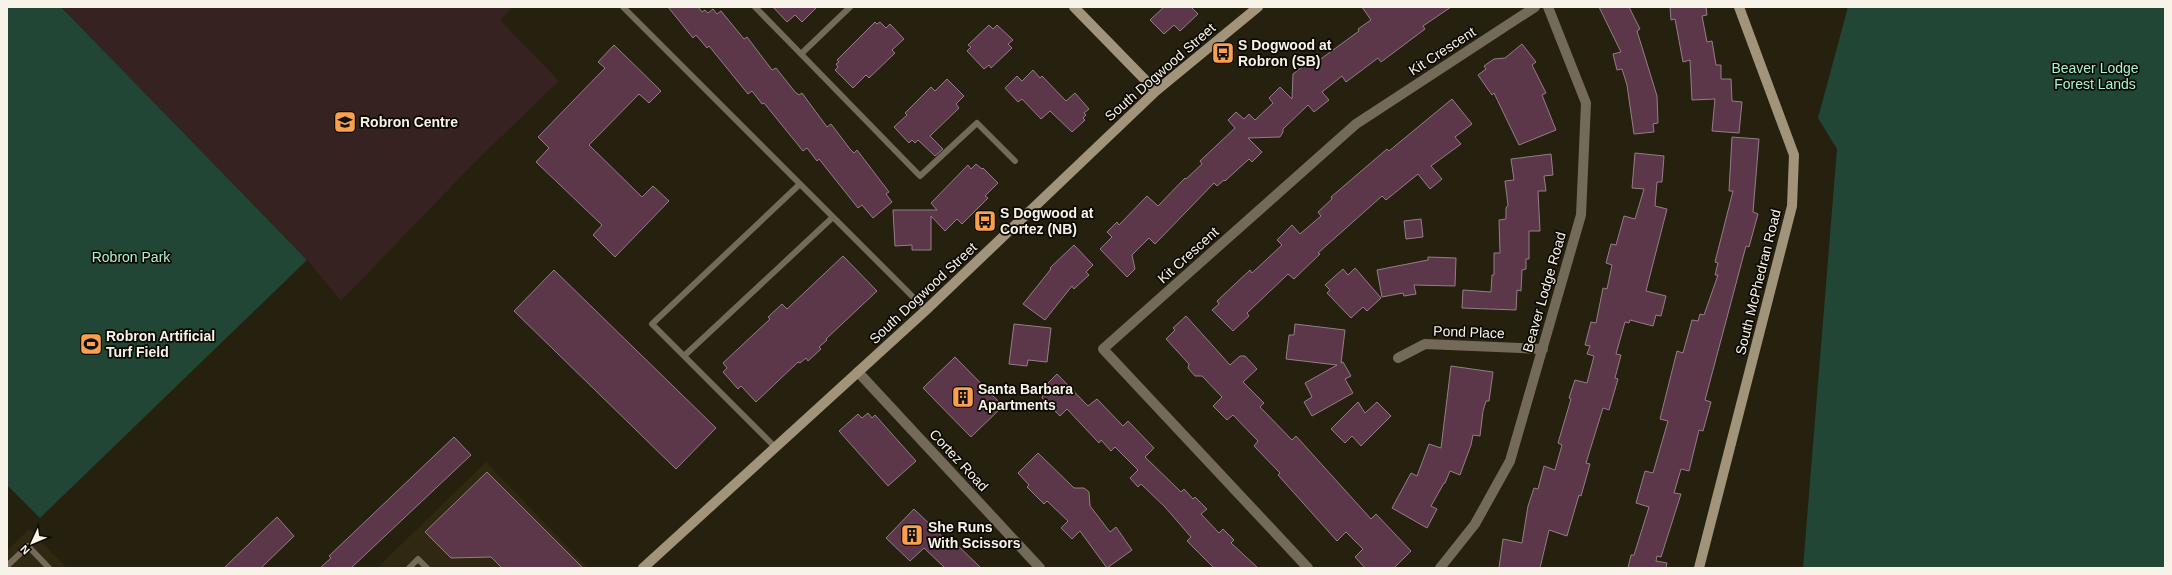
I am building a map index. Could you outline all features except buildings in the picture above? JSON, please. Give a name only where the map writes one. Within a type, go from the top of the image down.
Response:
[{"type":"main road","points":[[1074,7],[1156,91]]},
{"type":"main road","name":"South Dogwood Street","points":[[642,568],[926,310],[1156,91],[1258,7]]},
{"type":"main road","name":"South McPhedran Road","points":[[1699,568],[1792,206],[1794,155],[1740,7]]},
{"type":"street","name":"Kit Crescent","points":[[1308,568],[1103,349],[1356,124],[1535,7]]},
{"type":"street","name":"Beaver Lodge Road","points":[[1440,568],[1474,524],[1510,461],[1581,215],[1586,103],[1548,7]]},
{"type":"street","name":"Pond Place","points":[[1398,358],[1424,344],[1543,349]]},
{"type":"street","name":"Cortez Road","points":[[858,372],[1040,568]]},
{"type":"lane","points":[[623,7],[926,310]]},
{"type":"lane","points":[[755,7],[920,176],[977,122],[1015,161]]},
{"type":"lane","points":[[801,54],[850,7]]},
{"type":"lane","points":[[775,447],[652,324],[800,184]]},
{"type":"lane","points":[[684,356],[834,217]]},
{"type":"lane","points":[[7,566],[28,546],[49,568]]},
{"type":"lane","points":[[409,568],[418,559],[427,568]]},
{"type":"shaded area","name":"Robron Centre","points":[[61,7],[513,7],[500,20],[559,81],[475,162],[341,301],[307,260]]},
{"type":"shaded area","points":[[486,462],[588,568],[377,568]]},
{"type":"shaded area","points":[[29,529],[67,568],[7,568],[7,551]]},
{"type":"green space","name":"Robron Park","points":[[7,7],[61,7],[307,260],[40,518],[7,485]]},
{"type":"green space","name":"Beaver Lodge Forest Lands","points":[[1848,7],[2165,7],[2165,568],[1803,568],[1837,149],[1818,118]]},
{"type":"place","name":"S Dogwood at Robron (SB)","points":[[1223,53]]},
{"type":"place","name":"Robron Centre","points":[[345,122]]},
{"type":"place","name":"S Dogwood at Cortez (NB)","points":[[985,221]]},
{"type":"place","name":"Robron Artificial Turf Field","points":[[91,344]]},
{"type":"place","name":"Santa Barbara Apartments","points":[[963,397]]},
{"type":"place","name":"She Runs With Scissors","points":[[912,535]]}]
